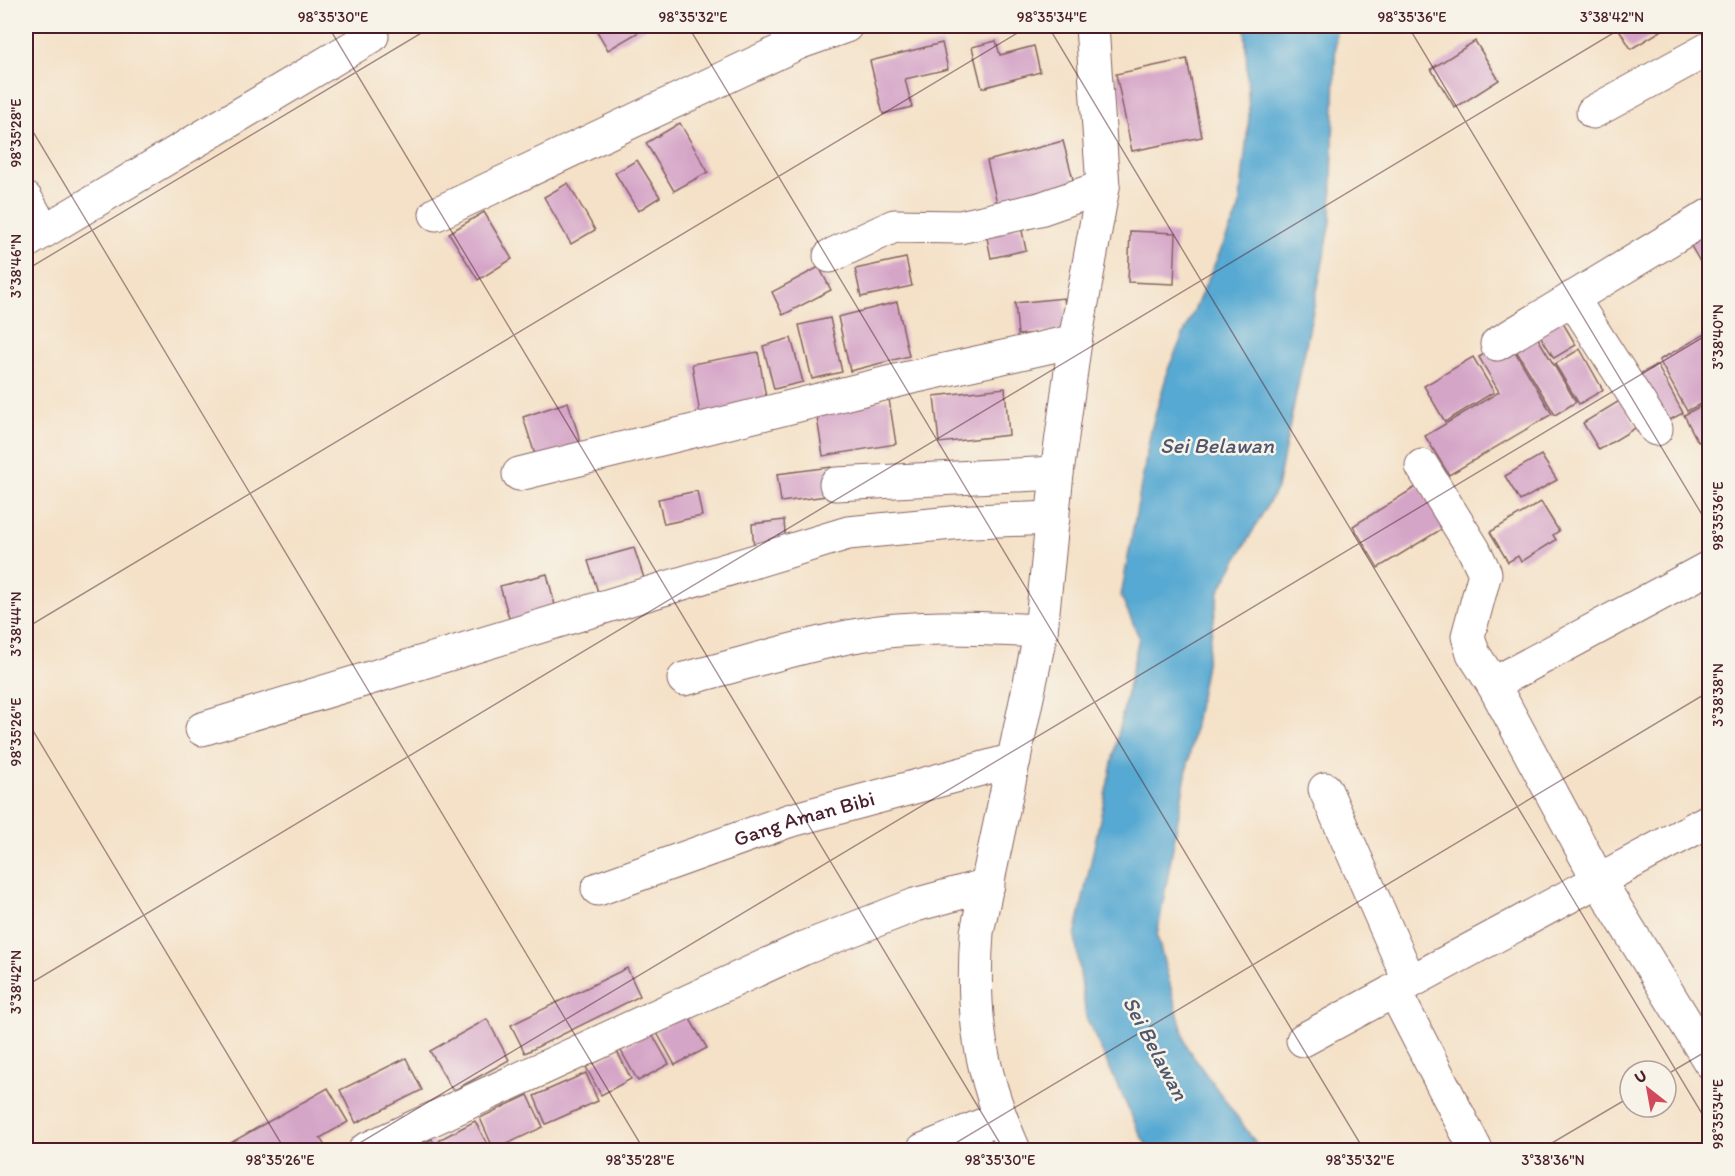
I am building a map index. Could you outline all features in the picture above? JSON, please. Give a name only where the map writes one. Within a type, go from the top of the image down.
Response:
[{"type":"street","points":[[436,214],[798,44],[846,26]]},
{"type":"street","points":[[1014,1150],[1000,1118],[979,1048],[974,974],[977,932],[1041,631],[1057,473],[1075,340],[1103,187],[1092,26]]},
{"type":"street","points":[[26,199],[35,236],[372,36]]},
{"type":"street","points":[[1593,112],[1710,48]]},
{"type":"street","points":[[830,256],[894,226],[960,227],[1040,209],[1103,187]]},
{"type":"street","points":[[1497,344],[1710,215]]},
{"type":"street","points":[[1572,298],[1656,429]]},
{"type":"street","points":[[519,474],[908,378],[1075,340]]},
{"type":"street","points":[[1422,466],[1474,550],[1485,573],[1483,586],[1470,622],[1468,636],[1473,653],[1493,684],[1599,881],[1710,1062]]},
{"type":"street","points":[[836,484],[1057,473]]},
{"type":"street","points":[[202,729],[848,533],[973,521],[1053,518]]},
{"type":"street","points":[[1493,684],[1710,567]]},
{"type":"street","points":[[684,679],[854,636],[948,629],[1041,631]]},
{"type":"street","name":"Gang Aman Bibi","points":[[598,889],[788,821],[1014,760]]},
{"type":"street","points":[[1325,789],[1402,986],[1476,1150]]},
{"type":"street","points":[[1303,1040],[1710,820]]},
{"type":"street","points":[[365,1150],[802,949],[915,905],[988,885]]},
{"type":"street","points":[[924,1150],[1000,1118]]},
{"type":"water","name":"Sei Belawan","points":[[1245,26],[1336,26],[1331,222],[1277,488],[1219,591],[1157,936],[1187,1048],[1261,1150],[1151,1150],[1142,1138],[1086,1017],[1075,936],[1139,637],[1121,596],[1151,430],[1169,367],[1239,209],[1249,117]]},
{"type":"building","points":[[594,26],[649,26],[608,50]]},
{"type":"building","points":[[1617,26],[1669,26],[1631,49]]},
{"type":"building","points":[[996,41],[1000,55],[1034,46],[1040,72],[982,88],[972,47]]},
{"type":"building","points":[[1475,41],[1499,80],[1455,108],[1431,69]]},
{"type":"building","points":[[942,43],[948,69],[905,79],[912,107],[883,114],[870,61]]},
{"type":"building","points":[[1187,59],[1202,137],[1132,151],[1116,74]]},
{"type":"building","points":[[680,123],[708,172],[674,191],[646,143]]},
{"type":"building","points":[[1063,141],[1074,183],[997,203],[987,161]]},
{"type":"building","points":[[637,160],[660,197],[638,211],[615,173]]},
{"type":"building","points":[[568,183],[595,230],[571,244],[544,197]]},
{"type":"building","points":[[484,212],[512,259],[478,280],[449,233]]},
{"type":"building","points":[[1710,219],[1710,279],[1684,234]]},
{"type":"building","points":[[1021,226],[1026,250],[991,258],[986,233]]},
{"type":"building","points":[[1130,231],[1176,233],[1174,284],[1128,282]]},
{"type":"building","points":[[906,258],[912,286],[861,297],[855,269]]},
{"type":"building","points":[[819,267],[831,290],[783,315],[772,292]]},
{"type":"building","points":[[1064,298],[1068,330],[1018,335],[1015,303]]},
{"type":"building","points":[[897,302],[909,356],[850,371],[838,317]]},
{"type":"building","points":[[1557,313],[1576,345],[1554,358],[1534,326]]},
{"type":"building","points":[[830,318],[842,372],[812,379],[799,325]]},
{"type":"building","points":[[1709,332],[1710,399],[1687,411],[1659,360]]},
{"type":"building","points":[[1536,335],[1576,402],[1555,415],[1514,347]]},
{"type":"building","points":[[791,338],[803,382],[774,389],[763,346]]},
{"type":"building","points":[[1508,340],[1552,414],[1449,475],[1425,436],[1499,392],[1479,357]]},
{"type":"building","points":[[1580,349],[1603,390],[1579,404],[1555,364]]},
{"type":"building","points":[[758,352],[767,403],[700,415],[692,364]]},
{"type":"building","points":[[1473,357],[1494,392],[1445,422],[1424,386]]},
{"type":"building","points":[[1657,365],[1683,413],[1658,426],[1632,378]]},
{"type":"building","points":[[1005,388],[1009,435],[939,443],[934,396]]},
{"type":"building","points":[[889,399],[896,444],[823,456],[816,411]]},
{"type":"building","points":[[1621,400],[1637,427],[1599,450],[1583,423]]},
{"type":"building","points":[[1710,401],[1710,436],[1698,442],[1684,415]]},
{"type":"building","points":[[568,402],[581,443],[536,458],[523,417]]},
{"type":"building","points":[[1541,455],[1557,480],[1520,501],[1505,476]]},
{"type":"building","points":[[831,467],[834,495],[781,502],[777,474]]},
{"type":"building","points":[[1419,485],[1445,527],[1378,568],[1353,526]]},
{"type":"building","points":[[697,491],[702,516],[664,524],[658,499]]},
{"type":"building","points":[[1541,502],[1559,531],[1553,535],[1556,540],[1521,562],[1518,556],[1508,562],[1490,532]]},
{"type":"building","points":[[784,520],[786,546],[754,549],[752,524]]},
{"type":"building","points":[[634,548],[644,578],[598,592],[588,561]]},
{"type":"building","points":[[547,574],[557,613],[511,625],[500,586]]},
{"type":"building","points":[[627,968],[640,996],[525,1053],[511,1025]]},
{"type":"building","points":[[687,1014],[707,1048],[675,1065],[656,1031]]},
{"type":"building","points":[[487,1019],[509,1060],[453,1091],[430,1051]]},
{"type":"building","points":[[651,1032],[669,1064],[638,1081],[620,1049]]},
{"type":"building","points":[[617,1051],[631,1079],[601,1095],[586,1067]]},
{"type":"building","points":[[406,1058],[422,1090],[356,1123],[340,1090]]},
{"type":"building","points":[[586,1073],[598,1101],[546,1124],[534,1096]]},
{"type":"building","points":[[328,1088],[348,1122],[320,1138],[327,1149],[218,1150]]},
{"type":"building","points":[[528,1095],[543,1127],[494,1150],[480,1118]]},
{"type":"building","points":[[475,1121],[490,1150],[445,1150],[439,1140]]},
{"type":"building","points":[[432,1139],[438,1150],[411,1150]]}]
